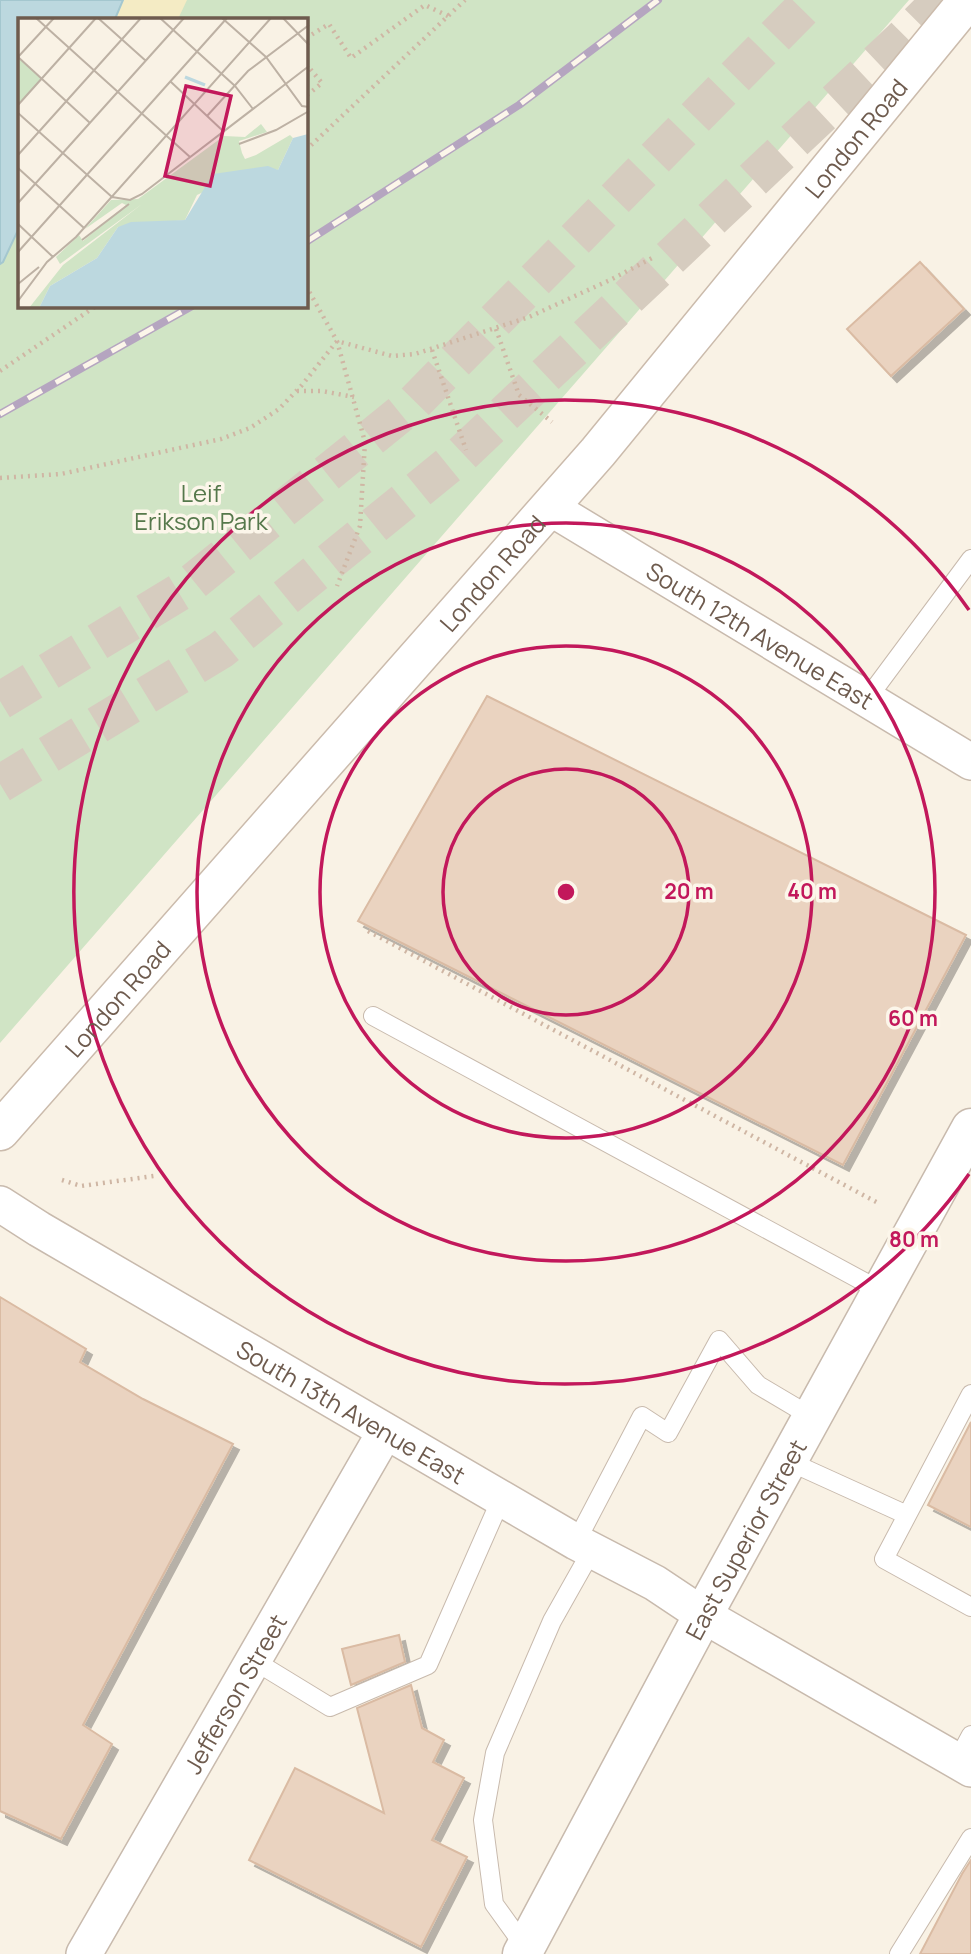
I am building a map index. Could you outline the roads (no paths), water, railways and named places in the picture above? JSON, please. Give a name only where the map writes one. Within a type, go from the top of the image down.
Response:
[{"type":"main road","name":"London Road","points":[[0,1131],[598,452],[968,0]]},
{"type":"main road","name":"East Superior Street","points":[[523,1951],[703,1615],[971,1128]]},
{"type":"street","name":"South 12th Avenue East","points":[[549,507],[971,762]]},
{"type":"street","name":"South 13th Avenue East","points":[[0,1204],[385,1432],[584,1546],[655,1583],[703,1615],[966,1755]]},
{"type":"street","name":"Jefferson Street","points":[[84,1954],[385,1432]]},
{"type":"lane","points":[[867,699],[971,559]]},
{"type":"lane","points":[[373,1016],[881,1291]]},
{"type":"lane","points":[[523,1951],[494,1904],[483,1820],[495,1753],[642,1416],[668,1433],[719,1340],[758,1385],[812,1418]]},
{"type":"lane","points":[[971,1394],[884,1559],[971,1607]]},
{"type":"lane","points":[[788,1461],[907,1515]]},
{"type":"lane","points":[[254,1660],[330,1707],[428,1665],[501,1499]]},
{"type":"lane","points":[[899,1954],[971,1838]]},
{"type":"water","points":[[0,0],[123,0],[115,18],[18,18],[18,230],[0,264]]},
{"type":"tunnel","points":[[0,701],[183,590],[414,403],[811,0]]},
{"type":"tunnel","points":[[0,784],[221,650],[462,454],[941,0]]},
{"type":"railway","points":[[308,241],[519,105],[658,0]]},
{"type":"railway","points":[[0,414],[188,308]]},
{"type":"park label","name":"Leif Erikson Park","points":[[201,506]]}]
